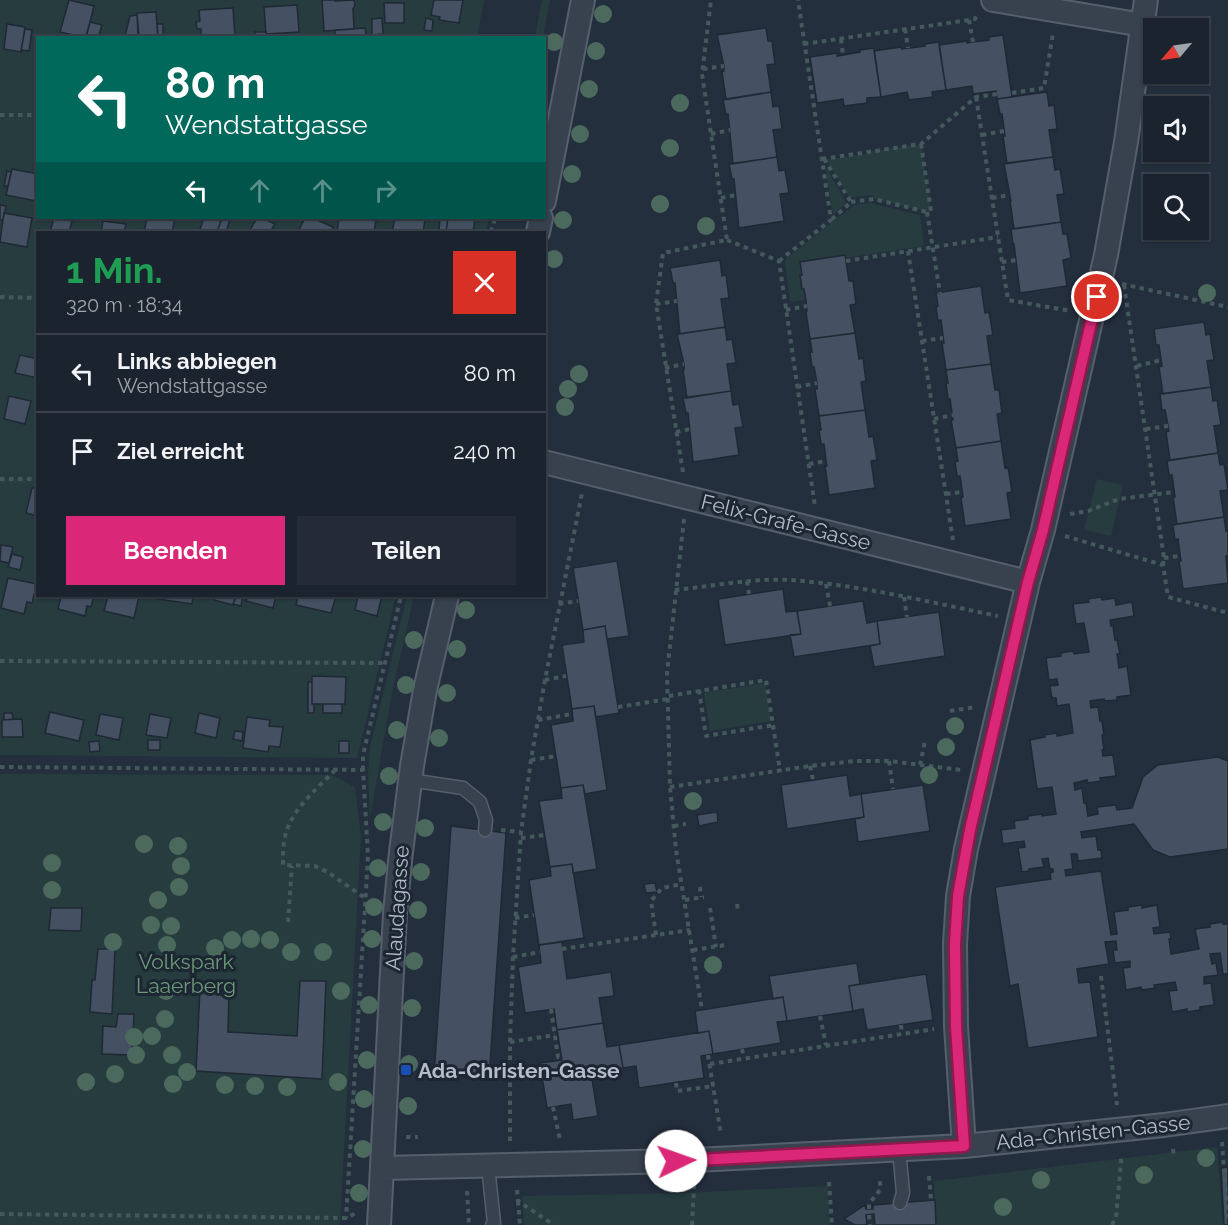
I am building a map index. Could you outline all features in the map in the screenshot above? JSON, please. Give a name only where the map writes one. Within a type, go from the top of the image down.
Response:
[{"type":"street","points":[[546,191],[583,0]]},
{"type":"street","points":[[1144,18],[1146,0]]},
{"type":"street","points":[[964,1146],[956,1026],[955,944],[958,896],[1028,582],[1043,530],[1100,280],[1126,142],[1143,25],[1057,10],[985,4]]},
{"type":"street","name":"Felix-Grafe-Gasse","points":[[546,462],[1028,582]]},
{"type":"street","name":"Alaudagasse","points":[[380,1219],[395,913],[401,852],[425,690],[447,597]]},
{"type":"street","name":"Ada-Christen-Gasse","points":[[382,1168],[676,1161],[964,1146],[1228,1116]]},
{"type":"lane","points":[[410,780],[463,788],[480,802],[486,820],[485,830]]},
{"type":"lane","points":[[899,1149],[904,1199]]},
{"type":"lane","points":[[488,1166],[494,1224]]},
{"type":"path","points":[[711,0],[702,74],[727,240]]},
{"type":"path","points":[[798,0],[831,220]]},
{"type":"path","points":[[804,44],[975,19],[985,4]]},
{"type":"path","points":[[1011,93],[1044,88],[1057,10]]},
{"type":"path","points":[[969,20],[972,42]]},
{"type":"path","points":[[905,29],[908,48]]},
{"type":"path","points":[[841,39],[843,55]]},
{"type":"path","points":[[703,69],[724,66]]},
{"type":"path","points":[[823,159],[921,144],[976,97],[997,94]]},
{"type":"path","points":[[976,97],[1008,300],[1075,311]]},
{"type":"path","points":[[0,115],[36,115]]},
{"type":"path","points":[[711,134],[730,130]]},
{"type":"path","points":[[982,135],[1004,131]]},
{"type":"path","points":[[921,144],[931,211],[927,212]]},
{"type":"path","points":[[823,159],[851,202]]},
{"type":"path","points":[[721,198],[736,195]]},
{"type":"path","points":[[992,198],[1010,195]]},
{"type":"path","points":[[779,261],[851,202],[874,199],[927,212]]},
{"type":"path","points":[[927,212],[940,292]]},
{"type":"path","points":[[846,261],[998,237]]},
{"type":"path","points":[[683,473],[656,304],[663,253],[727,240],[779,261]]},
{"type":"path","points":[[908,251],[953,543]]},
{"type":"path","points":[[1002,262],[1017,260]]},
{"type":"path","points":[[779,261],[815,507]]},
{"type":"path","points":[[1100,280],[1228,307]]},
{"type":"path","points":[[1124,285],[1168,597],[1228,613]]},
{"type":"path","points":[[0,297],[36,298]]},
{"type":"path","points":[[656,304],[677,301]]},
{"type":"path","points":[[786,310],[807,306]]},
{"type":"path","points":[[922,341],[943,338]]},
{"type":"path","points":[[1137,366],[1161,360]]},
{"type":"path","points":[[665,368],[684,364]]},
{"type":"path","points":[[797,387],[817,383]]},
{"type":"path","points":[[934,419],[953,415]]},
{"type":"path","points":[[1146,429],[1168,426]]},
{"type":"path","points":[[676,432],[690,429]]},
{"type":"path","points":[[808,464],[826,461]]},
{"type":"path","points":[[0,479],[36,479]]},
{"type":"path","points":[[510,1141],[513,957],[521,832],[545,680],[583,487]]},
{"type":"path","points":[[946,494],[962,492]]},
{"type":"path","points":[[1067,514],[1089,512],[1119,499],[1174,492]]},
{"type":"path","points":[[685,511],[667,673],[670,788],[684,900],[702,1010]]},
{"type":"path","points":[[1058,534],[1163,565]]},
{"type":"path","points":[[1164,558],[1180,556]]},
{"type":"path","points":[[675,590],[747,581],[788,580],[847,586],[1020,620]]},
{"type":"path","points":[[747,581],[749,594]]},
{"type":"path","points":[[826,584],[830,606]]},
{"type":"path","points":[[346,1218],[368,856],[363,755],[402,597]]},
{"type":"path","points":[[904,597],[907,617]]},
{"type":"path","points":[[560,604],[578,600]]},
{"type":"path","points":[[0,662],[386,663]]},
{"type":"path","points":[[545,680],[566,676]]},
{"type":"path","points":[[618,707],[699,690],[766,680],[780,771]]},
{"type":"path","points":[[699,690],[706,736],[774,725]]},
{"type":"path","points":[[950,711],[979,707]]},
{"type":"path","points":[[538,720],[572,714]]},
{"type":"path","points":[[920,765],[925,741]]},
{"type":"path","points":[[531,760],[556,756]]},
{"type":"path","points":[[670,788],[810,766],[855,762],[889,761],[949,768],[984,775]]},
{"type":"path","points":[[889,761],[893,789]]},
{"type":"path","points":[[810,766],[813,780]]},
{"type":"path","points":[[0,767],[363,770]]},
{"type":"path","points":[[335,770],[296,811],[288,825],[284,842],[283,865],[315,866],[365,898]]},
{"type":"path","points":[[674,826],[686,824]]},
{"type":"path","points":[[507,831],[521,832]]},
{"type":"path","points":[[521,838],[545,835]]},
{"type":"path","points":[[288,922],[292,866]]},
{"type":"path","points":[[656,935],[651,902],[662,888],[682,884]]},
{"type":"path","points":[[684,900],[702,897],[700,887]]},
{"type":"path","points":[[737,904],[738,911]]},
{"type":"path","points":[[710,908],[716,947]]},
{"type":"path","points":[[515,918],[534,915]]},
{"type":"path","points":[[562,949],[690,930]]},
{"type":"path","points":[[693,950],[726,945]]},
{"type":"path","points":[[513,957],[540,952]]},
{"type":"path","points":[[1101,976],[1116,1105]]},
{"type":"path","points":[[551,1009],[558,1057],[561,1057]]},
{"type":"path","points":[[819,1016],[825,1046]]},
{"type":"path","points":[[901,1025],[902,1034]]},
{"type":"path","points":[[710,1064],[937,1029]]},
{"type":"path","points":[[510,1042],[555,1035]]},
{"type":"path","points":[[742,1049],[744,1058]]},
{"type":"path","points":[[708,1055],[721,1135]]},
{"type":"path","points":[[675,1083],[677,1091],[714,1086]]},
{"type":"path","points":[[553,1107],[560,1140]]},
{"type":"path","points":[[1222,1142],[1228,1221]]},
{"type":"path","points":[[1173,1149],[1174,1157]]},
{"type":"path","points":[[1112,1225],[1116,1217],[1120,1157]]},
{"type":"path","points":[[929,1176],[931,1200]]},
{"type":"path","points":[[869,1209],[869,1204],[880,1190],[880,1179]]},
{"type":"path","points":[[829,1182],[832,1225]]},
{"type":"path","points":[[692,1225],[694,1186]]},
{"type":"path","points":[[517,1190],[520,1225]]},
{"type":"path","points":[[467,1191],[469,1225]]},
{"type":"path","points":[[518,1201],[554,1225]]},
{"type":"path","points":[[0,1214],[346,1218],[356,1212],[380,1219]]},
{"type":"path","points":[[869,1215],[870,1225]]},
{"type":"green space","points":[[0,0],[484,0],[477,36],[36,36],[36,219],[489,219],[486,231],[36,231],[36,597],[396,597],[357,758],[0,755]]},
{"type":"green space","points":[[542,0],[550,0],[543,36],[535,36]]},
{"type":"green space","points":[[921,144],[931,211],[927,212],[874,199],[873,195],[850,198],[826,160],[867,154],[867,152]]},
{"type":"green space","points":[[825,165],[846,203],[833,215]]},
{"type":"green space","points":[[870,203],[920,215],[924,246],[800,262],[806,300],[790,301],[785,262],[787,258],[854,205]]},
{"type":"green space","points":[[1097,479],[1123,485],[1111,536],[1084,530]]},
{"type":"green space","points":[[407,597],[414,597],[392,693],[370,819],[368,774],[370,747]]},
{"type":"green space","points":[[765,683],[771,721],[710,731],[704,693]]},
{"type":"green space","name":"Volkspark Laaerberg","points":[[0,774],[332,775],[355,787],[361,836],[340,1225],[0,1225]]},
{"type":"green space","points":[[1217,1147],[1223,1225],[936,1225],[934,1181]]},
{"type":"green space","points":[[827,1186],[830,1225],[524,1225],[522,1196],[684,1193]]},
{"type":"building","points":[[69,0],[94,6],[86,36],[60,32]]},
{"type":"building","points":[[322,0],[354,0],[354,29],[324,31]]},
{"type":"building","points":[[434,0],[463,0],[459,23],[439,20],[440,17],[431,15]]},
{"type":"building","points":[[384,3],[404,3],[404,23],[385,23]]},
{"type":"building","points":[[297,5],[299,32],[266,34],[264,7]]},
{"type":"building","points":[[233,8],[235,36],[201,36],[201,29],[197,29],[196,22],[200,21],[199,10]]},
{"type":"building","points":[[156,12],[158,36],[139,36],[137,13]]},
{"type":"building","points":[[137,15],[138,35],[125,36],[130,16]]},
{"type":"building","points":[[382,18],[383,34],[372,35],[372,19]]},
{"type":"building","points":[[426,18],[433,20],[432,31],[424,30]]},
{"type":"building","points":[[90,22],[102,25],[99,36],[86,36]]},
{"type":"building","points":[[7,24],[25,27],[21,52],[4,49]]},
{"type":"building","points":[[157,24],[163,24],[163,36],[158,36]]},
{"type":"building","points":[[365,28],[366,35],[335,36],[335,30]]},
{"type":"building","points":[[766,28],[768,41],[772,41],[775,64],[767,65],[771,92],[726,99],[722,72],[724,66],[717,35]]},
{"type":"building","points":[[25,29],[32,30],[29,51],[21,50]]},
{"type":"building","points":[[255,32],[266,32],[266,36],[255,36]]},
{"type":"building","points":[[1003,35],[1012,97],[997,99],[996,91],[973,94],[972,86],[946,90],[939,45],[989,40],[989,37]]},
{"type":"building","points":[[939,42],[946,90],[932,92],[933,97],[909,100],[907,92],[881,97],[874,51],[925,46],[925,44]]},
{"type":"building","points":[[874,48],[881,97],[867,98],[867,103],[844,106],[843,99],[817,103],[810,57],[837,53],[837,56]]},
{"type":"building","points":[[771,92],[773,107],[779,106],[782,129],[773,130],[777,157],[733,164],[728,114],[726,115],[723,100]]},
{"type":"building","points":[[1047,92],[1049,106],[1054,105],[1057,129],[1049,130],[1053,157],[1007,163],[1002,114],[1000,114],[997,99]]},
{"type":"building","points":[[777,157],[779,171],[785,170],[789,193],[780,194],[784,221],[739,228],[734,179],[732,179],[729,164]]},
{"type":"building","points":[[1053,157],[1055,170],[1060,169],[1064,194],[1057,195],[1061,222],[1014,229],[1004,164]]},
{"type":"building","points":[[12,169],[36,174],[36,201],[6,195]]},
{"type":"building","points":[[7,171],[11,172],[8,186],[4,186]]},
{"type":"building","points":[[0,205],[6,206],[3,220],[0,220]]},
{"type":"building","points":[[4,213],[32,218],[27,247],[0,242]]},
{"type":"building","points":[[54,219],[72,221],[69,231],[50,231]]},
{"type":"building","points":[[147,219],[175,219],[172,231],[144,231]]},
{"type":"building","points":[[204,219],[221,221],[217,231],[199,231]]},
{"type":"building","points":[[222,219],[230,219],[226,231],[218,229]]},
{"type":"building","points":[[256,219],[265,219],[275,224],[271,231],[250,231]]},
{"type":"building","points":[[304,219],[315,219],[333,227],[331,231],[298,231]]},
{"type":"building","points":[[339,219],[376,220],[374,231],[337,231]]},
{"type":"building","points":[[395,219],[425,220],[423,231],[392,231]]},
{"type":"building","points":[[440,219],[448,219],[446,231],[439,231]]},
{"type":"building","points":[[448,219],[475,219],[473,231],[446,231]]},
{"type":"building","points":[[103,221],[126,224],[124,231],[101,231]]},
{"type":"building","points":[[1061,222],[1063,234],[1067,234],[1071,258],[1063,260],[1067,286],[1020,293],[1011,229]]},
{"type":"building","points":[[845,255],[849,281],[853,281],[856,304],[850,305],[855,333],[810,339],[800,262]]},
{"type":"building","points":[[720,260],[722,276],[726,275],[729,298],[721,299],[725,327],[680,334],[675,283],[673,283],[670,268]]},
{"type":"building","points":[[981,286],[985,313],[989,312],[993,335],[987,336],[991,364],[946,370],[941,320],[938,321],[936,307],[938,306],[936,293]]},
{"type":"building","points":[[1204,322],[1206,335],[1210,334],[1214,360],[1207,361],[1211,387],[1163,394],[1159,367],[1162,366],[1154,329]]},
{"type":"building","points":[[725,327],[727,340],[732,339],[736,363],[727,364],[731,391],[687,398],[684,364],[677,334]]},
{"type":"building","points":[[855,333],[859,359],[863,358],[866,381],[861,382],[865,410],[819,416],[815,389],[817,389],[817,383],[814,367],[812,367],[810,339]]},
{"type":"building","points":[[20,355],[36,359],[36,378],[15,373]]},
{"type":"building","points":[[991,364],[995,390],[999,390],[1002,413],[997,414],[1001,441],[956,448],[946,370]]},
{"type":"building","points":[[1211,387],[1213,401],[1217,400],[1221,425],[1214,426],[1218,453],[1170,460],[1166,432],[1169,431],[1165,410],[1162,410],[1160,394]]},
{"type":"building","points":[[731,391],[733,405],[739,404],[743,427],[735,428],[739,455],[693,462],[688,413],[686,413],[683,398]]},
{"type":"building","points":[[9,396],[31,401],[25,424],[4,419]]},
{"type":"building","points":[[865,410],[869,437],[873,436],[877,460],[871,461],[875,488],[829,495],[819,416]]},
{"type":"building","points":[[1001,441],[1012,492],[1007,493],[1011,519],[965,526],[960,476],[957,476],[955,462],[958,461],[956,448]]},
{"type":"building","points":[[1218,453],[1220,465],[1224,464],[1228,490],[1220,491],[1224,517],[1177,524],[1172,475],[1169,475],[1167,461]]},
{"type":"building","points":[[32,488],[36,489],[36,516],[26,513]]},
{"type":"building","points":[[1224,517],[1226,531],[1228,530],[1228,556],[1226,556],[1228,583],[1183,589],[1178,539],[1175,540],[1173,525]]},
{"type":"building","points":[[1,545],[13,547],[9,563],[0,561]]},
{"type":"building","points":[[12,554],[23,557],[20,570],[8,567]]},
{"type":"building","points":[[617,561],[629,636],[607,639],[605,626],[583,630],[573,568]]},
{"type":"building","points":[[8,578],[36,584],[32,603],[27,602],[24,614],[1,608]]},
{"type":"building","points":[[783,589],[786,612],[797,611],[801,634],[725,645],[718,599]]},
{"type":"building","points":[[61,597],[94,597],[91,607],[87,606],[85,616],[58,609]]},
{"type":"building","points":[[108,597],[139,597],[134,618],[104,611]]},
{"type":"building","points":[[159,597],[193,597],[192,604],[158,599]]},
{"type":"building","points":[[215,597],[236,597],[233,605],[214,600]]},
{"type":"building","points":[[236,597],[243,597],[241,606],[233,604]]},
{"type":"building","points":[[248,597],[276,597],[273,608],[246,601]]},
{"type":"building","points":[[298,597],[336,597],[331,613],[296,605]]},
{"type":"building","points":[[358,597],[382,597],[377,616],[355,610]]},
{"type":"building","points":[[1101,597],[1102,600],[1115,598],[1116,605],[1132,602],[1134,616],[1110,620],[1120,654],[1117,654],[1119,668],[1127,666],[1131,695],[1117,697],[1117,700],[1090,701],[1091,708],[1098,707],[1100,721],[1102,721],[1103,756],[1113,755],[1116,776],[1100,778],[1101,781],[1088,783],[1087,780],[1074,783],[1075,790],[1082,788],[1088,816],[1098,814],[1097,807],[1116,805],[1117,810],[1132,808],[1143,777],[1158,765],[1218,757],[1228,761],[1228,849],[1170,857],[1153,850],[1134,824],[1081,832],[1082,838],[1096,836],[1102,858],[1078,861],[1077,854],[1071,854],[1073,869],[1065,870],[1066,876],[1101,871],[1111,935],[1117,934],[1114,912],[1128,910],[1128,907],[1142,905],[1142,908],[1157,905],[1160,927],[1153,928],[1154,934],[1170,932],[1171,954],[1199,949],[1195,929],[1223,922],[1223,924],[1228,924],[1228,974],[1223,974],[1220,953],[1210,954],[1212,964],[1216,963],[1218,975],[1204,977],[1204,984],[1211,983],[1214,1005],[1200,1007],[1200,1010],[1187,1012],[1187,1009],[1172,1012],[1169,991],[1177,990],[1175,982],[1154,985],[1155,988],[1142,990],[1141,987],[1126,990],[1123,968],[1130,967],[1130,961],[1115,963],[1113,950],[1117,950],[1116,941],[1105,942],[1109,964],[1077,969],[1079,983],[1090,982],[1098,1037],[1028,1048],[1018,984],[1010,986],[995,887],[1051,879],[1050,873],[1053,869],[1050,869],[1048,858],[1042,859],[1044,867],[1022,872],[1018,848],[1025,847],[1024,841],[1003,844],[1001,830],[1015,828],[1014,821],[1028,819],[1028,816],[1056,814],[1052,787],[1037,789],[1030,740],[1045,737],[1044,735],[1057,733],[1057,736],[1073,733],[1069,704],[1057,706],[1056,698],[1052,698],[1050,686],[1058,685],[1057,679],[1049,680],[1046,658],[1061,656],[1061,653],[1073,651],[1074,654],[1089,652],[1084,623],[1076,624],[1073,604],[1089,602],[1088,599]]},
{"type":"building","points":[[863,601],[867,623],[877,621],[880,644],[794,657],[790,635],[801,634],[797,611]]},
{"type":"building","points":[[939,612],[945,656],[874,667],[870,646],[880,644],[877,621]]},
{"type":"building","points":[[605,626],[619,713],[596,717],[594,706],[572,709],[562,645],[584,642],[583,630]]},
{"type":"building","points":[[312,676],[346,677],[345,704],[312,704]]},
{"type":"building","points":[[308,682],[312,682],[314,713],[308,713]]},
{"type":"building","points":[[323,704],[342,704],[342,713],[323,713]]},
{"type":"building","points":[[594,706],[607,790],[585,794],[583,785],[561,788],[551,725],[573,721],[572,709]]},
{"type":"building","points":[[50,712],[84,720],[79,741],[45,733]]},
{"type":"building","points":[[4,713],[12,713],[13,719],[4,720]]},
{"type":"building","points":[[199,713],[220,718],[216,738],[195,733]]},
{"type":"building","points":[[100,714],[123,718],[119,740],[96,735]]},
{"type":"building","points":[[150,714],[171,718],[167,738],[146,735]]},
{"type":"building","points":[[247,717],[270,720],[269,726],[283,727],[280,747],[269,746],[268,752],[243,748]]},
{"type":"building","points":[[22,719],[23,737],[2,737],[2,720]]},
{"type":"building","points":[[235,731],[243,732],[242,741],[233,739]]},
{"type":"building","points":[[148,740],[160,740],[160,750],[148,750]]},
{"type":"building","points":[[99,741],[100,751],[90,752],[89,742]]},
{"type":"building","points":[[339,741],[349,741],[349,753],[339,753]]},
{"type":"building","points":[[847,775],[850,796],[861,794],[864,817],[787,829],[781,785]]},
{"type":"building","points":[[583,785],[597,869],[573,873],[572,864],[550,867],[539,801],[562,798],[561,788]]},
{"type":"building","points":[[923,785],[930,831],[858,842],[855,819],[864,817],[861,794]]},
{"type":"building","points":[[717,812],[718,822],[699,826],[697,815]]},
{"type":"building","points":[[451,826],[506,833],[489,1079],[434,1075]]},
{"type":"building","points":[[572,864],[584,938],[539,945],[529,880],[551,876],[550,867]]},
{"type":"building","points":[[655,883],[657,892],[646,893],[644,884]]},
{"type":"building","points":[[51,908],[82,908],[81,931],[49,930]]},
{"type":"building","points":[[562,942],[567,979],[611,972],[614,996],[599,998],[603,1023],[557,1030],[554,1009],[525,1013],[518,967],[541,963],[539,945]]},
{"type":"building","points":[[98,949],[115,949],[112,1014],[90,1012],[92,980],[95,980]]},
{"type":"building","points":[[857,963],[860,984],[849,986],[853,1011],[787,1021],[783,997],[773,999],[769,976]]},
{"type":"building","points":[[926,974],[933,1020],[867,1030],[863,1009],[853,1011],[849,986]]},
{"type":"building","points":[[300,981],[326,981],[322,1079],[196,1071],[200,989],[229,989],[228,1032],[297,1036]]},
{"type":"building","points":[[783,997],[787,1021],[777,1022],[781,1043],[713,1054],[709,1031],[698,1033],[695,1011]]},
{"type":"building","points":[[118,1014],[134,1014],[132,1055],[102,1054],[103,1026],[116,1027]]},
{"type":"building","points":[[603,1023],[607,1047],[619,1045],[623,1068],[591,1073],[598,1116],[573,1120],[571,1104],[547,1108],[540,1063],[562,1060],[557,1030]]},
{"type":"building","points":[[709,1031],[713,1054],[701,1056],[704,1078],[639,1088],[636,1066],[623,1068],[619,1045]]},
{"type":"building","points":[[1228,1167],[1228,1225],[1224,1225],[1221,1168]]},
{"type":"building","points":[[935,1200],[936,1225],[875,1225],[874,1214],[866,1215],[867,1225],[855,1225],[844,1219],[865,1205],[866,1209],[873,1209],[873,1205]]},
{"type":"place","name":"Ada-Christen-Gasse","points":[[406,1070]]},
{"type":"route","points":[[676,1161],[964,1146],[956,1026],[955,944],[958,896],[970,830],[1097,297]]}]
